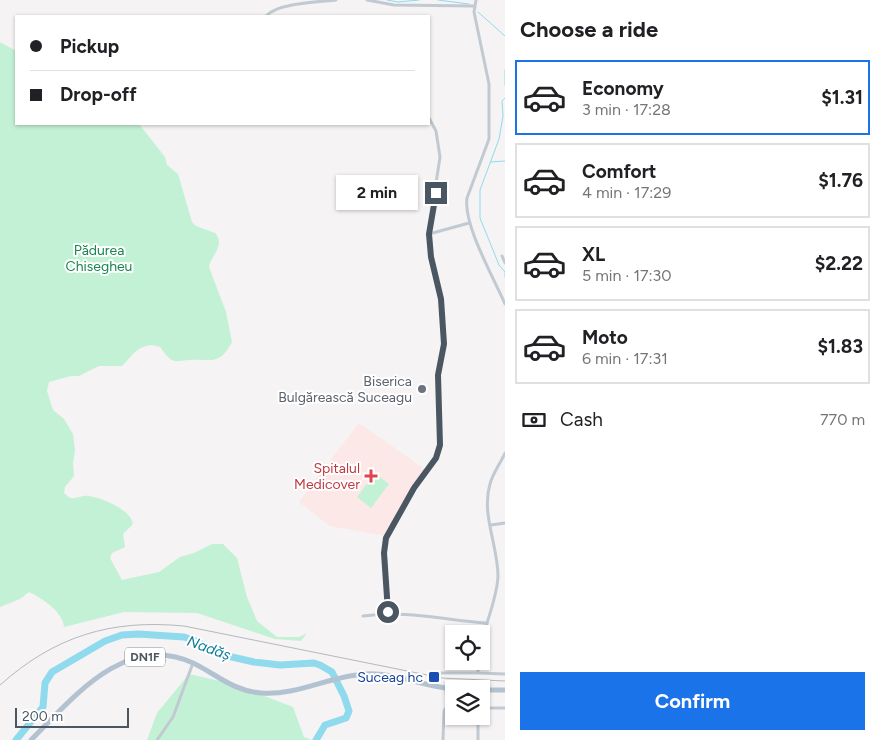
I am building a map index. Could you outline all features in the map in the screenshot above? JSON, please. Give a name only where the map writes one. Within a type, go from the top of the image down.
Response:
[{"type":"main road","name":"DN1F","points":[[31,740],[92,680],[117,664],[135,658],[159,656],[193,663],[230,685],[259,693],[287,691],[350,676],[379,674],[445,689]]},
{"type":"main road","points":[[490,690],[505,690]]},
{"type":"street","points":[[267,15],[270,12],[293,6],[336,0]]},
{"type":"street","points":[[367,0],[394,5],[474,6]]},
{"type":"street","points":[[476,0],[474,12],[489,84],[489,131],[485,152],[467,198],[466,208],[469,223],[505,304]]},
{"type":"street","points":[[388,612],[384,553],[386,538],[414,488],[436,458],[440,445],[438,375],[444,344],[441,299],[431,257],[429,234],[440,161],[436,131],[430,120]]},
{"type":"street","points":[[429,234],[469,223]]},
{"type":"street","points":[[502,256],[505,263]]},
{"type":"street","points":[[363,616],[388,612],[449,621],[486,623],[498,575],[488,490],[493,474],[505,453]]},
{"type":"street","points":[[491,525],[505,523]]},
{"type":"street","points":[[157,740],[172,717],[193,663]]},
{"type":"street","points":[[441,673],[505,674]]},
{"type":"street","points":[[490,708],[505,708]]},
{"type":"street","points":[[444,740],[445,710]]},
{"type":"street","points":[[478,725],[478,740]]},
{"type":"shaded area","name":"Spitalul Medicover","points":[[359,423],[427,471],[387,536],[330,526],[299,502]]},
{"type":"green space","name":"Pădurea Chisegheu","points":[[0,42],[15,50],[15,125],[140,125],[165,157],[167,165],[178,174],[192,222],[196,226],[215,233],[219,242],[209,267],[226,312],[232,342],[223,355],[213,360],[175,361],[169,358],[160,347],[148,345],[134,353],[122,366],[99,366],[79,376],[71,376],[49,382],[47,391],[53,410],[64,419],[73,434],[75,451],[73,463],[74,476],[65,487],[64,493],[70,498],[86,496],[102,499],[122,510],[131,519],[133,524],[123,534],[125,547],[112,553],[110,558],[122,580],[159,572],[180,557],[194,553],[212,544],[223,544],[237,558],[247,597],[257,621],[277,637],[299,637],[307,633],[301,641],[275,639],[197,613],[124,612],[64,627],[63,621],[56,610],[29,592],[20,599],[0,607]]},
{"type":"green space","points":[[375,473],[389,484],[371,508],[357,497]]},
{"type":"green space","points":[[189,674],[233,684],[293,707],[304,737],[312,740],[147,740],[157,713]]},
{"type":"waterway","points":[[387,0],[398,2],[419,0]]},
{"type":"waterway","points":[[438,0],[469,4]]},
{"type":"waterway","points":[[478,12],[505,36]]},
{"type":"waterway","points":[[505,70],[505,85]]},
{"type":"waterway","points":[[505,98],[502,101],[503,116],[499,139],[480,190],[480,218],[499,265],[505,272],[505,277]]},
{"type":"waterway","points":[[491,162],[505,161]]},
{"type":"waterway","name":"Nadăș","points":[[16,740],[43,707],[45,683],[52,672],[105,641],[122,635],[138,634],[184,637],[223,655],[254,662],[280,665],[314,663],[332,672],[349,711],[346,718],[325,725],[316,740]]},
{"type":"railway","points":[[0,685],[21,668],[63,643],[85,634],[132,625],[184,626],[442,678],[505,681]]},
{"type":"place","name":"Biserica Bulgărească Suceagu","points":[[422,389]]},
{"type":"place","name":"Spitalul Medicover","points":[[371,476]]},
{"type":"place","name":"Suceag hc","points":[[434,677]]},
{"type":"route","points":[[388,612],[384,553],[388,531],[418,481],[433,463],[440,445],[438,375],[444,344],[440,290],[431,257],[429,234],[436,193]]}]
